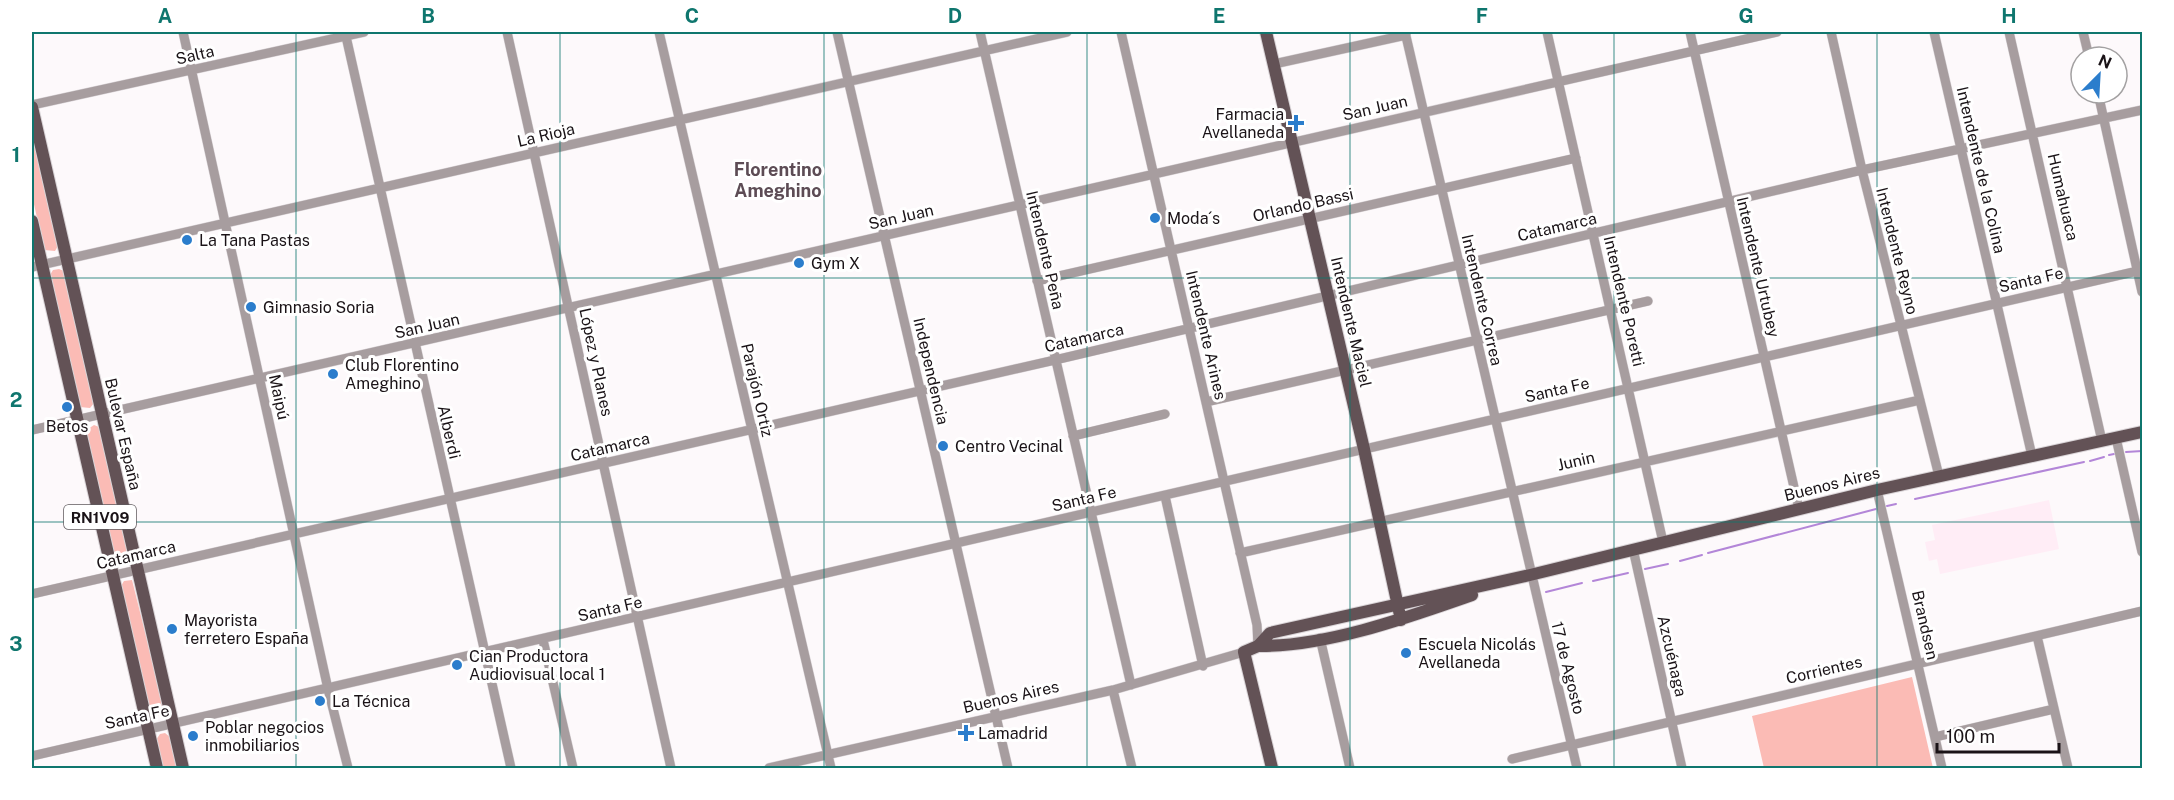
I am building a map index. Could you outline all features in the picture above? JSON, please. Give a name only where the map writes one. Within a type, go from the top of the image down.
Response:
[{"type":"main road","name":"Intendente Maciel","points":[[1266,32],[1364,449],[1401,620]]},
{"type":"main road","name":"Bulevar España","points":[[32,106],[183,768]]},
{"type":"main road","name":"RN1V09","points":[[32,220],[37,266],[78,420],[157,768]]},
{"type":"main road","name":"Buenos Aires","points":[[1258,646],[1270,633],[1530,575],[1877,490],[2142,432]]},
{"type":"main road","name":"Buenos Aires","points":[[1244,652],[1258,646],[1275,646],[1320,638],[1401,620],[1530,575]]},
{"type":"main road","points":[[1244,652],[1272,768]]},
{"type":"street","name":"Maipú","points":[[183,32],[328,689],[348,768]]},
{"type":"street","name":"Salta","points":[[32,106],[346,34],[364,32]]},
{"type":"street","name":"López y Planes","points":[[507,32],[671,768]]},
{"type":"street","name":"Parajón Ortiz","points":[[659,32],[750,430],[789,583],[831,768]]},
{"type":"street","name":"Independencia","points":[[837,32],[1008,768]]},
{"type":"street","name":"Intendente Peña","points":[[980,32],[1131,685]]},
{"type":"street","name":"La Rioja","points":[[37,266],[1067,32]]},
{"type":"street","name":"Intendente Arines","points":[[1121,32],[1257,625],[1258,646]]},
{"type":"street","name":"Intendente Poretti","points":[[1547,32],[1612,309],[1663,542]]},
{"type":"street","name":"Intendente Urtubey","points":[[1690,32],[1799,509]]},
{"type":"street","name":"San Juan","points":[[32,430],[260,380],[1777,32]]},
{"type":"street","name":"Intendente Reyno","points":[[1831,32],[1862,170],[1939,476]]},
{"type":"street","name":"Intendente de la Colina","points":[[1934,32],[2032,456]]},
{"type":"street","name":"Humahuaca","points":[[2009,32],[2102,441]]},
{"type":"street","points":[[1274,64],[1405,33]]},
{"type":"street","name":"Intendente Correa","points":[[1405,33],[1530,575]]},
{"type":"street","name":"Alberdi","points":[[346,34],[511,768]]},
{"type":"street","points":[[2101,105],[2140,270],[2142,292]]},
{"type":"street","name":"Catamarca","points":[[32,594],[1055,360],[1862,170],[2142,110]]},
{"type":"street","name":"Orlando Bassi","points":[[1037,281],[1575,158]]},
{"type":"street","name":"Santa Fe","points":[[32,756],[2140,270]]},
{"type":"street","points":[[1206,402],[1648,301]]},
{"type":"street","name":"Junin","points":[[1240,553],[1781,429],[1920,400]]},
{"type":"street","points":[[1073,436],[1166,414]]},
{"type":"street","points":[[2116,438],[2142,552]]},
{"type":"street","name":"Brandsen","points":[[1877,490],[1942,768]]},
{"type":"street","points":[[1165,496],[1203,666]]},
{"type":"street","name":"Azcuénaga","points":[[1633,549],[1682,768]]},
{"type":"street","name":"17 de Agosto","points":[[1530,575],[1577,768]]},
{"type":"street","name":"Corrientes","points":[[1512,759],[2142,611]]},
{"type":"street","points":[[2037,636],[2068,768]]},
{"type":"street","points":[[1320,638],[1350,768]]},
{"type":"street","points":[[543,640],[573,768]]},
{"type":"street","name":"Buenos Aires","points":[[769,768],[1113,690],[1203,666],[1244,652]]},
{"type":"street","points":[[1113,690],[1132,768]]},
{"type":"street","points":[[1935,737],[2054,710]]},
{"type":"shaded area","points":[[32,130],[58,246],[55,251],[44,250],[32,195]]},
{"type":"shaded area","points":[[53,270],[64,271],[94,403],[90,408],[80,407],[50,275]]},
{"type":"shaded area","points":[[94,425],[99,427],[129,557],[127,562],[115,561],[85,431]]},
{"type":"shaded area","points":[[2049,500],[2059,549],[1940,574],[1937,559],[1929,561],[1925,542],[1935,540],[1932,525]]},
{"type":"shaded area","points":[[132,580],[165,712],[161,716],[150,715],[121,586],[124,581]]},
{"type":"shaded area","points":[[1912,677],[1933,768],[1764,768],[1752,716]]},
{"type":"shaded area","points":[[165,733],[170,737],[178,768],[163,768],[156,740],[160,734]]},
{"type":"waterway","points":[[2126,452],[2142,451]]},
{"type":"waterway","points":[[2109,455],[2114,454]]},
{"type":"waterway","points":[[2090,461],[2104,457]]},
{"type":"waterway","points":[[1915,499],[2084,462]]},
{"type":"waterway","points":[[1887,506],[1896,504]]},
{"type":"waterway","points":[[1708,553],[1876,509]]},
{"type":"waterway","points":[[1680,561],[1702,555]]},
{"type":"waterway","points":[[1645,569],[1668,564]]},
{"type":"waterway","points":[[1593,581],[1628,573]]},
{"type":"waterway","points":[[1546,592],[1582,583]]},
{"type":"place","name":"Farmacia Avellaneda","points":[[1296,123]]},
{"type":"place","name":"Moda´s","points":[[1155,218]]},
{"type":"place","name":"La Tana Pastas","points":[[187,240]]},
{"type":"place","name":"Gym X","points":[[799,263]]},
{"type":"place","name":"Gimnasio Soria","points":[[251,307]]},
{"type":"place","name":"Club Florentino Ameghino","points":[[333,374]]},
{"type":"place","name":"Betos","points":[[67,407]]},
{"type":"place","name":"Centro Vecinal","points":[[943,446]]},
{"type":"place","name":"Mayorista ferretero España","points":[[172,629]]},
{"type":"place","name":"Escuela Nicolás Avellaneda","points":[[1406,653]]},
{"type":"place","name":"Cian Productora Audiovisual local 1","points":[[457,665]]},
{"type":"place","name":"La Técnica","points":[[320,701]]},
{"type":"place","name":"Lamadrid","points":[[966,733]]},
{"type":"place","name":"Poblar negocios inmobiliarios","points":[[193,736]]},
{"type":"district","name":"Florentino Ameghino","points":[[778,180]]}]
